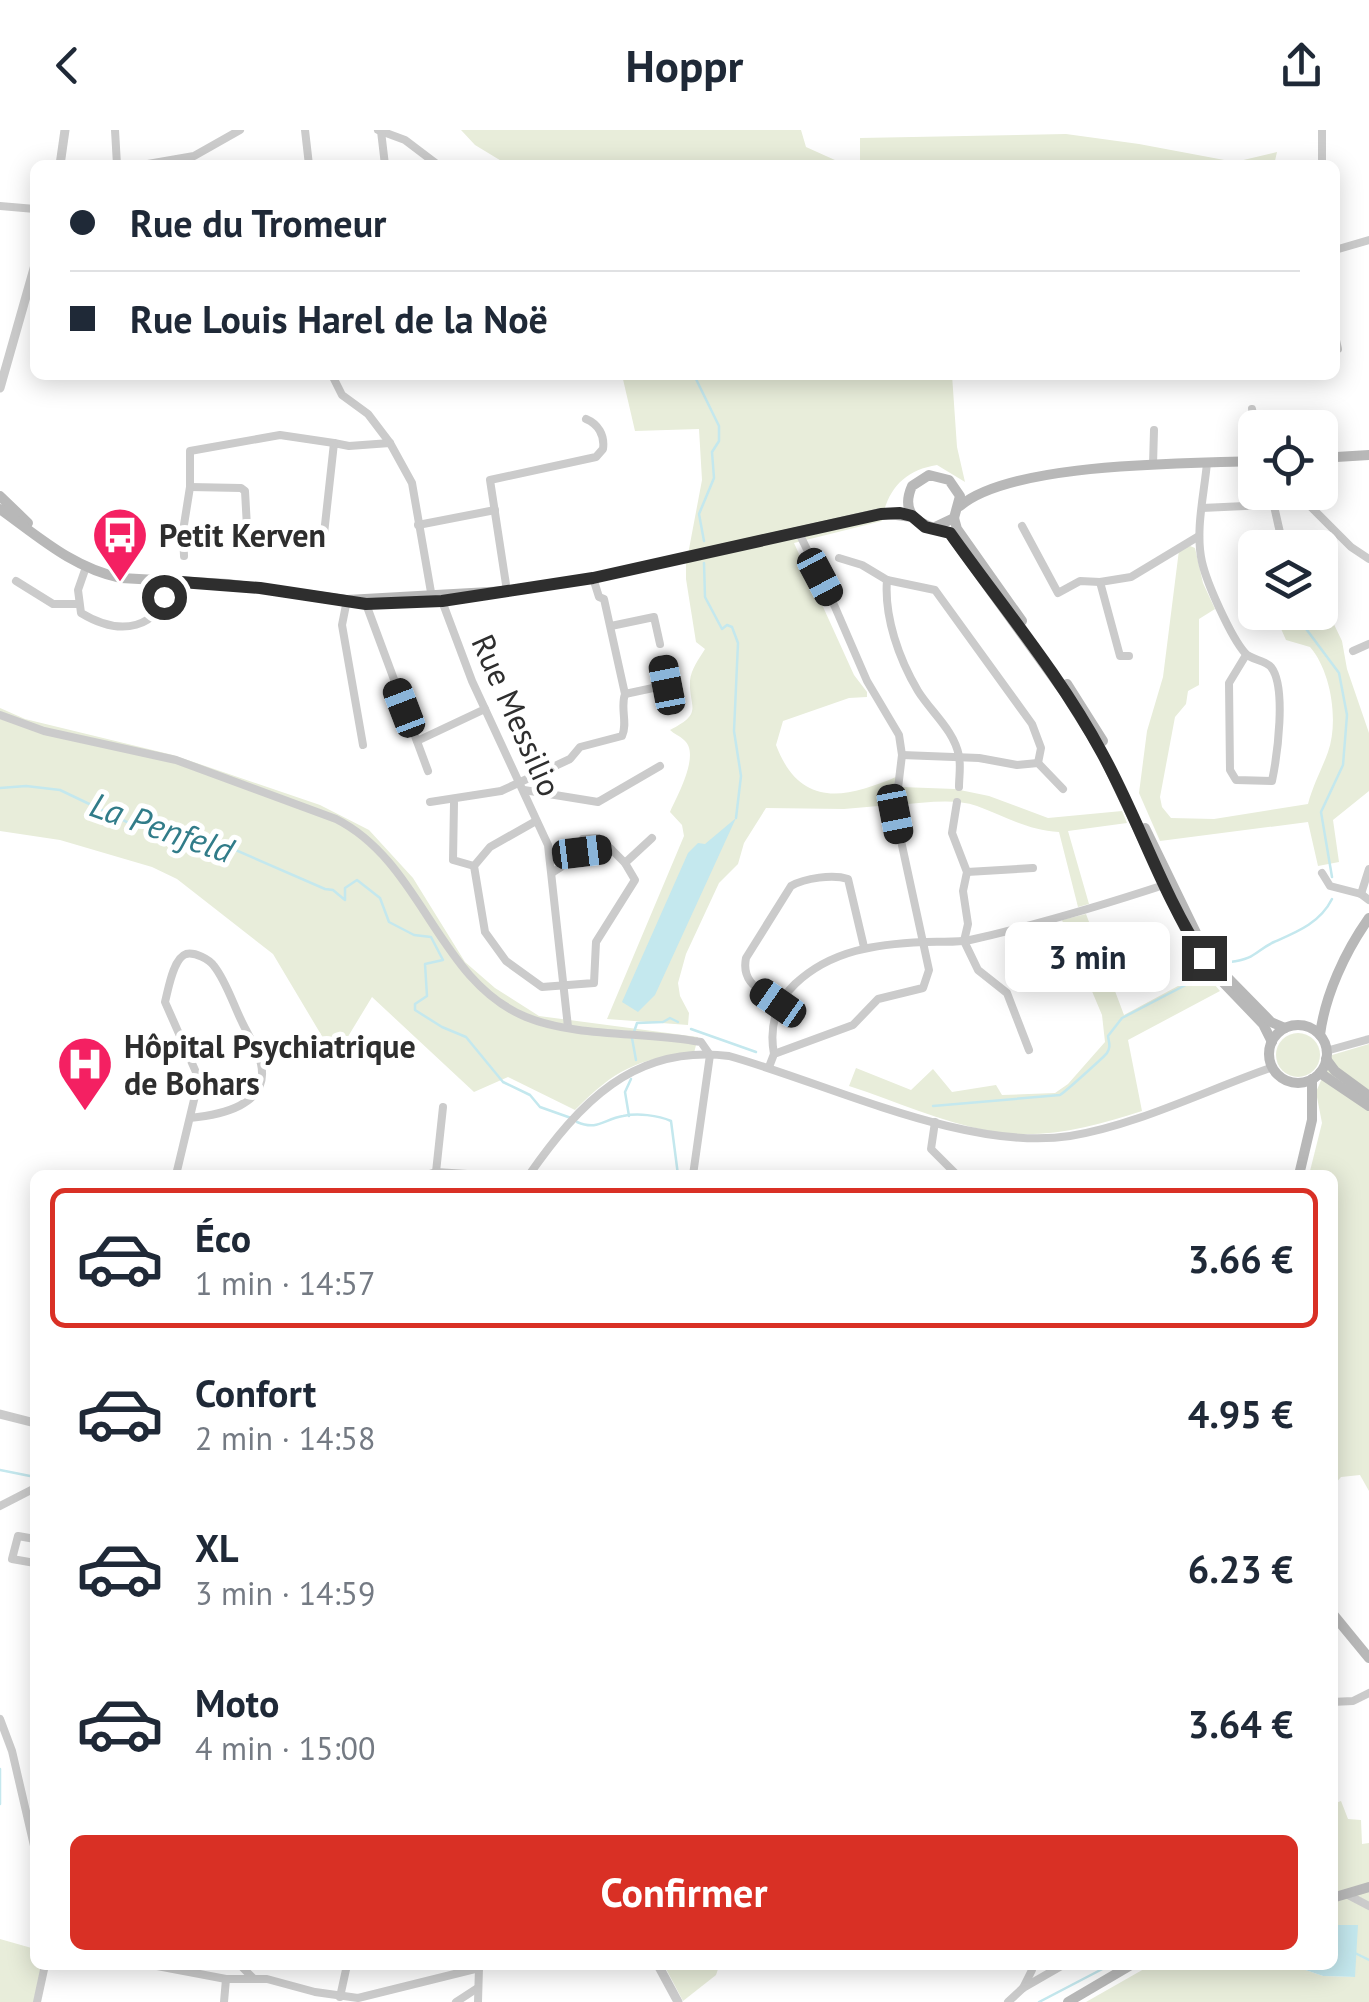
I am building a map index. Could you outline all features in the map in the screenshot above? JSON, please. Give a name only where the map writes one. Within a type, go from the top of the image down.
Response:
[{"type":"main road","points":[[1338,457],[1369,455]]},
{"type":"main road","points":[[933,528],[948,524],[970,497],[998,487],[1080,470],[1238,461]]},
{"type":"main road","points":[[881,514],[908,496],[919,479],[929,475],[949,480],[956,488],[960,506]]},
{"type":"main road","points":[[956,488],[998,487]]},
{"type":"main road","points":[[0,496],[81,565]]},
{"type":"main road","points":[[908,496],[912,516]]},
{"type":"main road","points":[[0,510],[81,565],[122,578],[228,584],[366,604],[437,600],[593,578],[881,514],[912,516],[925,527],[950,533],[1083,720],[1117,781],[1185,929],[1233,994],[1263,1024],[1272,1042]]},
{"type":"main road","points":[[954,518],[1097,730],[1184,913],[1208,952],[1271,1022],[1286,1028],[1304,1026],[1323,1012]]},
{"type":"main road","points":[[347,600],[437,600]]},
{"type":"main road","points":[[1369,918],[1350,947],[1323,1012],[1320,1036],[1335,1071],[1369,1096]]},
{"type":"main road","points":[[1304,1026],[1320,1036]]},
{"type":"main road","points":[[1286,1028],[1272,1042],[1273,1067],[1284,1079],[1296,1084],[1312,1108]]},
{"type":"main road","points":[[1300,1170],[1310,1133],[1316,1076],[1326,1055]]},
{"type":"main road","points":[[1296,1084],[1316,1076]]},
{"type":"main road","points":[[1316,1076],[1369,1106]]},
{"type":"main road","points":[[1338,1620],[1369,1658]]},
{"type":"main road","points":[[1338,1897],[1369,1887]]},
{"type":"main road","points":[[1068,2002],[1123,1970]]},
{"type":"street","points":[[61,160],[65,130]]},
{"type":"street","points":[[115,130],[117,160]]},
{"type":"street","points":[[168,160],[200,154],[240,130]]},
{"type":"street","points":[[305,130],[308,160]]},
{"type":"street","points":[[379,130],[384,160]]},
{"type":"street","points":[[379,130],[405,140],[431,160]]},
{"type":"street","points":[[1322,130],[1322,160]]},
{"type":"street","points":[[0,206],[30,209]]},
{"type":"street","points":[[1340,249],[1369,240]]},
{"type":"street","points":[[0,388],[30,282]]},
{"type":"street","name":"Rue Messilio","points":[[334,380],[342,396],[368,414],[390,443],[412,484],[437,600],[548,845],[568,1026]]},
{"type":"street","points":[[507,591],[490,480],[600,453],[602,435],[594,422],[586,418]]},
{"type":"street","points":[[1153,465],[1154,430]]},
{"type":"street","points":[[184,556],[192,450],[280,435],[349,446],[390,443]]},
{"type":"street","points":[[190,487],[241,488],[245,492],[250,531],[322,543],[334,443]]},
{"type":"street","points":[[1208,463],[1199,536],[1201,558],[1211,590],[1246,655],[1274,670],[1279,713],[1272,781],[1236,780],[1230,770],[1229,683],[1246,655]]},
{"type":"street","points":[[1202,508],[1238,507]]},
{"type":"street","points":[[418,525],[494,510]]},
{"type":"street","points":[[1314,510],[1350,548],[1369,559]]},
{"type":"street","points":[[1022,526],[1058,593],[1080,581],[1131,576],[1199,536]]},
{"type":"street","points":[[774,1054],[853,1025],[878,999],[922,988],[929,970],[895,814],[902,754],[895,724],[867,682],[798,531]]},
{"type":"street","points":[[839,558],[862,565],[888,580],[935,590],[1032,724],[1041,748],[1038,763]]},
{"type":"street","points":[[81,565],[78,604],[81,614],[98,624],[143,624],[152,618],[168,581]]},
{"type":"street","points":[[430,802],[522,786],[570,759],[580,748],[622,736],[625,728],[621,705],[625,694],[604,599],[599,598],[593,578]]},
{"type":"street","points":[[888,580],[886,594],[896,642],[918,690],[942,722],[959,757],[959,787]]},
{"type":"street","points":[[16,581],[53,604],[78,604]]},
{"type":"street","points":[[1100,582],[1120,656],[1129,656]]},
{"type":"street","points":[[347,600],[342,625],[363,744]]},
{"type":"street","points":[[366,604],[428,771]]},
{"type":"street","points":[[611,626],[654,617],[660,644]]},
{"type":"street","points":[[1352,651],[1369,644]]},
{"type":"street","points":[[625,694],[667,685],[662,660]]},
{"type":"street","points":[[417,740],[485,709]]},
{"type":"street","points":[[0,715],[44,731],[176,760],[314,808],[348,824],[387,856],[449,949],[476,981],[525,1016],[568,1026],[702,1042],[710,1054],[694,1170]]},
{"type":"street","points":[[902,754],[1038,763],[1063,789]]},
{"type":"street","points":[[522,786],[598,802],[660,766]]},
{"type":"street","points":[[958,802],[952,832],[967,872],[963,890],[968,924],[964,941],[978,970],[1007,993],[1028,1049],[1016,1056]]},
{"type":"street","points":[[450,871],[454,803]]},
{"type":"street","points":[[536,821],[490,847],[474,866],[485,932],[506,961],[542,987],[594,983],[596,942],[635,880],[612,849],[582,852],[553,872]]},
{"type":"street","points":[[626,863],[652,838]]},
{"type":"street","points":[[452,860],[474,866]]},
{"type":"street","points":[[967,872],[1033,868]]},
{"type":"street","points":[[1322,874],[1330,886],[1365,897],[1369,868]]},
{"type":"street","points":[[778,1003],[748,982],[744,969],[746,958],[791,886],[848,879],[864,947]]},
{"type":"street","points":[[768,1067],[774,1054],[772,1041],[778,1003],[810,970],[825,961],[864,947],[964,941],[1164,885]]},
{"type":"street","points":[[177,1170],[190,1118],[198,1088],[198,1071],[164,1002],[177,964],[188,954],[214,965],[256,1052],[262,1074],[244,1106],[190,1118]]},
{"type":"street","points":[[1326,1055],[1369,1039]]},
{"type":"street","points":[[533,1170],[584,1106],[622,1074],[710,1054],[768,1067],[936,1122],[1004,1137],[1069,1136],[1114,1124],[1273,1067]]},
{"type":"street","points":[[436,1170],[443,1107]]},
{"type":"street","points":[[936,1122],[931,1149],[951,1170]]},
{"type":"street","points":[[0,1414],[30,1421]]},
{"type":"street","points":[[0,1506],[30,1491]]},
{"type":"street","points":[[30,1538],[18,1536],[12,1559],[30,1562]]},
{"type":"street","points":[[1338,1702],[1369,1694]]},
{"type":"street","points":[[0,1719],[12,1751],[30,1828]]},
{"type":"street","points":[[1348,1895],[1369,1906]]},
{"type":"street","points":[[37,2002],[45,1970]]},
{"type":"street","points":[[178,1970],[226,1979],[288,1982],[340,1998],[358,1998],[465,1970]]},
{"type":"street","points":[[245,1970],[253,1978]]},
{"type":"street","points":[[340,1998],[346,1970]]},
{"type":"street","points":[[478,2002],[479,1970]]},
{"type":"street","points":[[661,1970],[678,2002]]},
{"type":"street","points":[[1023,1988],[1032,1970]]},
{"type":"street","points":[[1008,2002],[1054,1970]]},
{"type":"street","points":[[224,2002],[226,1979]]},
{"type":"street","points":[[388,1990],[391,2002]]},
{"type":"street","points":[[456,2002],[476,1990]]},
{"type":"green space","points":[[461,130],[801,130],[806,147],[835,160],[500,160],[475,145]]},
{"type":"green space","points":[[1066,134],[1224,160],[860,160],[860,138]]},
{"type":"green space","points":[[1277,152],[1275,160],[1243,160]]},
{"type":"green space","points":[[623,380],[952,380],[957,447],[965,482],[937,465],[916,471],[893,491],[882,521],[794,543],[867,697],[849,698],[783,721],[776,745],[798,780],[826,793],[859,790],[896,777],[890,805],[766,808],[744,843],[738,864],[719,883],[686,954],[678,983],[689,1013],[688,1025],[607,1019],[684,836],[682,825],[670,812],[689,765],[689,746],[670,730],[691,714],[691,677],[705,649],[696,642],[686,579],[702,480],[699,429],[635,431]]},
{"type":"green space","points":[[1195,548],[1203,583],[1215,609],[1199,619],[1199,685],[1188,691],[1186,704],[1175,717],[1160,797],[1162,807],[1171,818],[1214,819],[1308,804],[1331,740],[1331,697],[1323,669],[1310,647],[1286,640],[1282,630],[1337,630],[1369,733],[1369,791],[1333,820],[1339,862],[1318,866],[1308,822],[1160,841],[1139,793],[1147,731],[1163,677],[1179,550]]},
{"type":"green space","points":[[0,708],[25,719],[173,755],[320,805],[369,830],[413,878],[465,962],[495,988],[539,1016],[698,1037],[694,1053],[628,1068],[575,1110],[508,1077],[474,1092],[372,997],[335,1058],[273,954],[177,879],[152,867],[60,840],[0,831]]},
{"type":"green space","points":[[901,787],[955,789],[989,796],[1048,818],[1122,811],[1127,823],[1068,831],[1089,904],[1078,907],[1059,832],[1027,826],[958,802],[899,805]]},
{"type":"green space","points":[[1086,914],[1124,1015],[1204,972],[1220,991],[1128,1040],[1142,1111],[1066,1131],[1008,1134],[953,1122],[849,1086],[856,1068],[911,1090],[933,1069],[952,1092],[996,1085],[1002,1095],[1055,1093],[1068,1084],[1105,1042],[1102,1015],[1062,920]]},
{"type":"green space","points":[[1298,1033],[1314,1039],[1320,1055],[1314,1071],[1298,1077],[1282,1071],[1276,1055],[1282,1039]]},
{"type":"green space","points":[[1369,1044],[1369,1491],[1360,1475],[1338,1480],[1338,1170],[1310,1170],[1322,1123],[1316,1092],[1332,1055]]},
{"type":"green space","points":[[1341,1801],[1348,1819],[1361,1820],[1362,1844],[1369,1843],[1369,2002],[1086,2002],[1142,1970],[1306,1970],[1323,1976],[1355,1977],[1348,1927],[1338,1926]]},
{"type":"green space","points":[[0,1939],[30,1948],[30,1970],[42,1970],[36,2002],[0,2002]]},
{"type":"green space","points":[[667,1970],[718,1970],[716,1975],[683,2001]]},
{"type":"water","points":[[736,818],[655,995],[638,1012],[622,1002],[688,853]]},
{"type":"water","points":[[1338,1925],[1358,1925],[1355,1977],[1323,1976],[1306,1970],[1338,1970]]},
{"type":"waterway","points":[[696,380],[719,426],[719,441],[712,452],[714,478],[699,514],[704,541]]},
{"type":"waterway","points":[[704,563],[705,597],[722,629],[732,627],[738,643],[734,731],[741,776],[736,818]]},
{"type":"waterway","points":[[1307,630],[1339,673],[1347,715],[1343,765],[1321,812],[1332,877]]},
{"type":"waterway","name":"La Penfeld","points":[[0,788],[60,790],[127,822],[190,840],[201,835],[333,890],[345,900],[345,888],[357,880],[380,898],[389,922],[414,935],[431,937],[443,960],[425,964],[427,996],[415,1004],[415,1010],[466,1037],[503,1082],[530,1095],[540,1107],[571,1118]]},
{"type":"waterway","points":[[1230,962],[1250,957],[1307,926],[1332,899]]},
{"type":"waterway","points":[[933,1106],[1060,1095],[1107,1053],[1108,1036],[1122,1018],[1203,976]]},
{"type":"waterway","points":[[636,1060],[632,1038],[637,1023],[670,1018],[678,1022]]},
{"type":"waterway","points":[[691,1029],[756,1052]]},
{"type":"waterway","points":[[629,1116],[625,1092],[631,1079]]},
{"type":"waterway","name":"La Penfeld","points":[[577,1122],[596,1125],[635,1115],[671,1121],[677,1170]]},
{"type":"waterway","points":[[0,1470],[30,1476]]},
{"type":"waterway","points":[[0,1769],[0,1804]]},
{"type":"waterway","name":"La Penfeld","points":[[1355,1953],[1369,1960]]},
{"type":"waterway","points":[[1039,2002],[1100,1970]]},
{"type":"place","name":"Petit Kerven","points":[[120,584]]},
{"type":"place","name":"Hôpital Psychiatrique de Bohars","points":[[85,1113]]},
{"type":"route","points":[[164,597],[168,581],[228,584],[366,604],[480,597],[593,578],[881,514],[912,516],[925,527],[950,533],[1083,720],[1117,781],[1185,929],[1204,958]]}]
